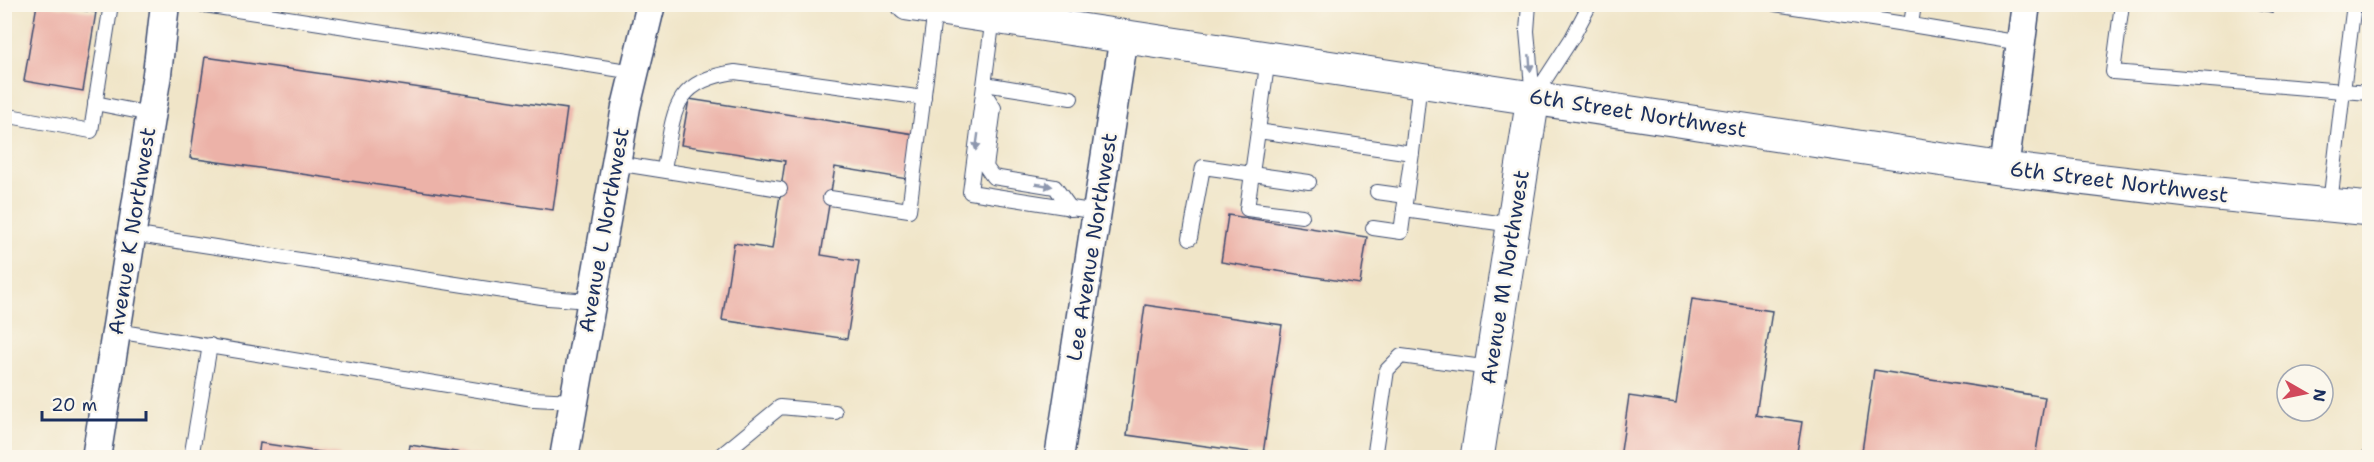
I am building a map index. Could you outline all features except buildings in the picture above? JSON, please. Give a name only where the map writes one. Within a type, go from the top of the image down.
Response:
[{"type":"main road","name":"6th Street Northwest","points":[[921,7],[2004,169],[2197,192],[2370,209]]},
{"type":"main road","name":"Avenue M Northwest","points":[[1477,458],[1533,98]]},
{"type":"street","name":"Avenue K Northwest","points":[[96,458],[165,4]]},
{"type":"street","name":"Avenue L Northwest","points":[[564,458],[616,163],[634,72],[651,4]]},
{"type":"street","points":[[2004,169],[2026,4]]},
{"type":"street","name":"Lee Avenue Northwest","points":[[1059,458],[1084,210],[1124,36]]},
{"type":"lane","points":[[4,116],[91,131],[111,4]]},
{"type":"lane","points":[[198,4],[634,72]]},
{"type":"lane","points":[[1529,4],[1527,31],[1533,98]]},
{"type":"lane","points":[[1533,98],[1572,38],[1590,4]]},
{"type":"lane","points":[[1775,4],[2021,43]]},
{"type":"lane","points":[[1911,25],[1914,4]]},
{"type":"lane","points":[[2122,4],[2113,72],[2370,93]]},
{"type":"lane","points":[[2330,204],[2354,4]]},
{"type":"lane","points":[[830,198],[909,210],[924,98],[921,7]]},
{"type":"lane","points":[[993,17],[970,192],[1084,210]]},
{"type":"lane","points":[[1268,58],[1246,209],[1302,216]]},
{"type":"lane","points":[[664,169],[676,107],[684,94],[700,81],[716,75],[735,72],[924,98]]},
{"type":"lane","points":[[1373,228],[1401,232],[1420,81]]},
{"type":"lane","points":[[984,88],[1071,98]]},
{"type":"lane","points":[[984,88],[994,108],[986,167],[993,177],[1055,187],[1084,210]]},
{"type":"lane","points":[[96,104],[150,114]]},
{"type":"lane","points":[[1258,131],[1412,153]]},
{"type":"lane","points":[[616,163],[780,189]]},
{"type":"lane","points":[[1190,238],[1203,167],[1309,182]]},
{"type":"lane","points":[[1377,192],[1406,196]]},
{"type":"lane","points":[[1404,210],[1513,225]]},
{"type":"lane","points":[[130,234],[548,298],[591,301]]},
{"type":"lane","points":[[116,331],[533,399],[574,401]]},
{"type":"lane","points":[[191,458],[210,345]]},
{"type":"lane","points":[[1374,458],[1387,370],[1401,356],[1490,368]]},
{"type":"lane","points":[[718,458],[780,407],[834,412]]}]
